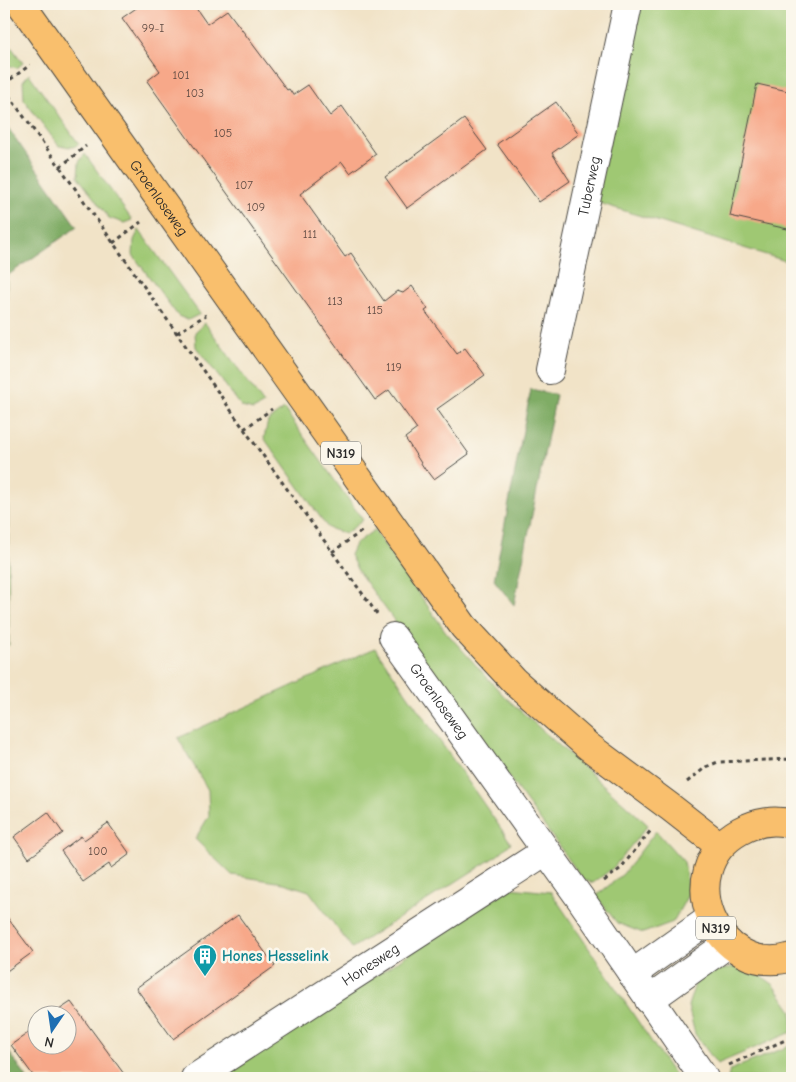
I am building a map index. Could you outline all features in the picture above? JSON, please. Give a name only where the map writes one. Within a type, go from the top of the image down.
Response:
[{"type":"main road","name":"Groenloseweg","points":[[21,4],[464,627],[514,681],[588,746],[720,846]]},
{"type":"main road","name":"N319","points":[[792,824],[767,821],[749,826],[734,834],[720,846],[709,866],[705,888],[706,904],[711,918],[718,932],[730,944],[746,954],[764,959],[792,957]]},
{"type":"street","name":"Tuberweg","points":[[550,370],[628,4]]},
{"type":"street","name":"Groenloseweg","points":[[393,637],[704,1077]]},
{"type":"street","name":"Honesweg","points":[[195,1078],[546,851]]},
{"type":"street","points":[[632,974],[711,918]]},
{"type":"street","points":[[650,1000],[730,944]]},
{"type":"path","points":[[4,89],[393,637]]},
{"type":"path","points":[[244,429],[298,392]]},
{"type":"path","points":[[704,1077],[792,1037]]},
{"type":"green space","points":[[637,4],[792,4],[792,263],[596,202]]},
{"type":"green space","points":[[4,37],[23,63],[17,68],[4,64]]},
{"type":"green space","points":[[29,74],[79,144],[73,147],[59,146],[24,100],[23,81]]},
{"type":"green space","points":[[4,122],[77,227],[4,278]]},
{"type":"green space","points":[[85,154],[132,220],[124,223],[109,218],[78,177],[79,162]]},
{"type":"green space","points":[[4,162],[6,165],[9,645],[4,646]]},
{"type":"green space","points":[[139,230],[200,314],[188,320],[178,316],[133,255],[134,240]]},
{"type":"green space","points":[[205,323],[264,404],[253,410],[242,407],[196,347],[195,332]]},
{"type":"green space","points":[[531,389],[556,395],[514,605],[494,580]]},
{"type":"green space","points":[[284,409],[363,520],[345,534],[328,528],[264,438],[268,421]]},
{"type":"green space","points":[[374,530],[446,632],[504,696],[648,825],[613,868],[593,883],[583,879],[358,571],[350,555],[355,544]]},
{"type":"green space","points":[[375,648],[511,843],[498,855],[352,948],[309,891],[284,883],[232,875],[195,839],[209,816],[208,790],[178,738]]},
{"type":"green space","points":[[656,831],[684,862],[689,893],[673,922],[643,933],[617,923],[596,896],[623,874]]},
{"type":"green space","points":[[510,888],[551,892],[676,1078],[218,1078]]},
{"type":"green space","points":[[733,967],[756,972],[774,985],[792,1011],[792,1032],[717,1064],[695,1034],[688,1006],[695,984],[708,973]]},
{"type":"green space","points":[[4,1045],[27,1078],[4,1078]]},
{"type":"green space","points":[[792,1045],[792,1078],[728,1078],[730,1070]]},
{"type":"building","points":[[142,4],[193,4],[207,24],[227,10],[287,90],[289,89],[293,95],[308,85],[330,116],[342,106],[376,154],[350,173],[342,162],[300,194],[345,257],[351,253],[384,301],[397,291],[403,293],[412,286],[428,309],[425,311],[457,354],[465,348],[485,375],[437,409],[469,454],[434,479],[426,471],[405,438],[417,429],[389,390],[375,400],[147,81],[160,71],[122,18]]},
{"type":"building","points":[[757,84],[792,92],[792,230],[730,216]]},
{"type":"building","points":[[556,102],[579,134],[552,153],[570,181],[539,202],[497,144]]},
{"type":"building","points":[[464,119],[487,150],[407,208],[385,177]]},
{"type":"building","points":[[48,812],[63,833],[29,858],[14,837]]},
{"type":"building","points":[[108,823],[130,854],[111,868],[109,864],[83,882],[61,851],[81,836],[84,840]]},
{"type":"building","points":[[4,913],[33,952],[4,973]]},
{"type":"building","name":"Hones Hesselink","points":[[238,915],[275,966],[173,1039],[136,988]]},
{"type":"building","points":[[78,1012],[127,1078],[35,1078],[11,1045],[28,1033],[28,1054],[78,1054]]},
{"type":"place","name":"Hones Hesselink","points":[[205,977]]}]
